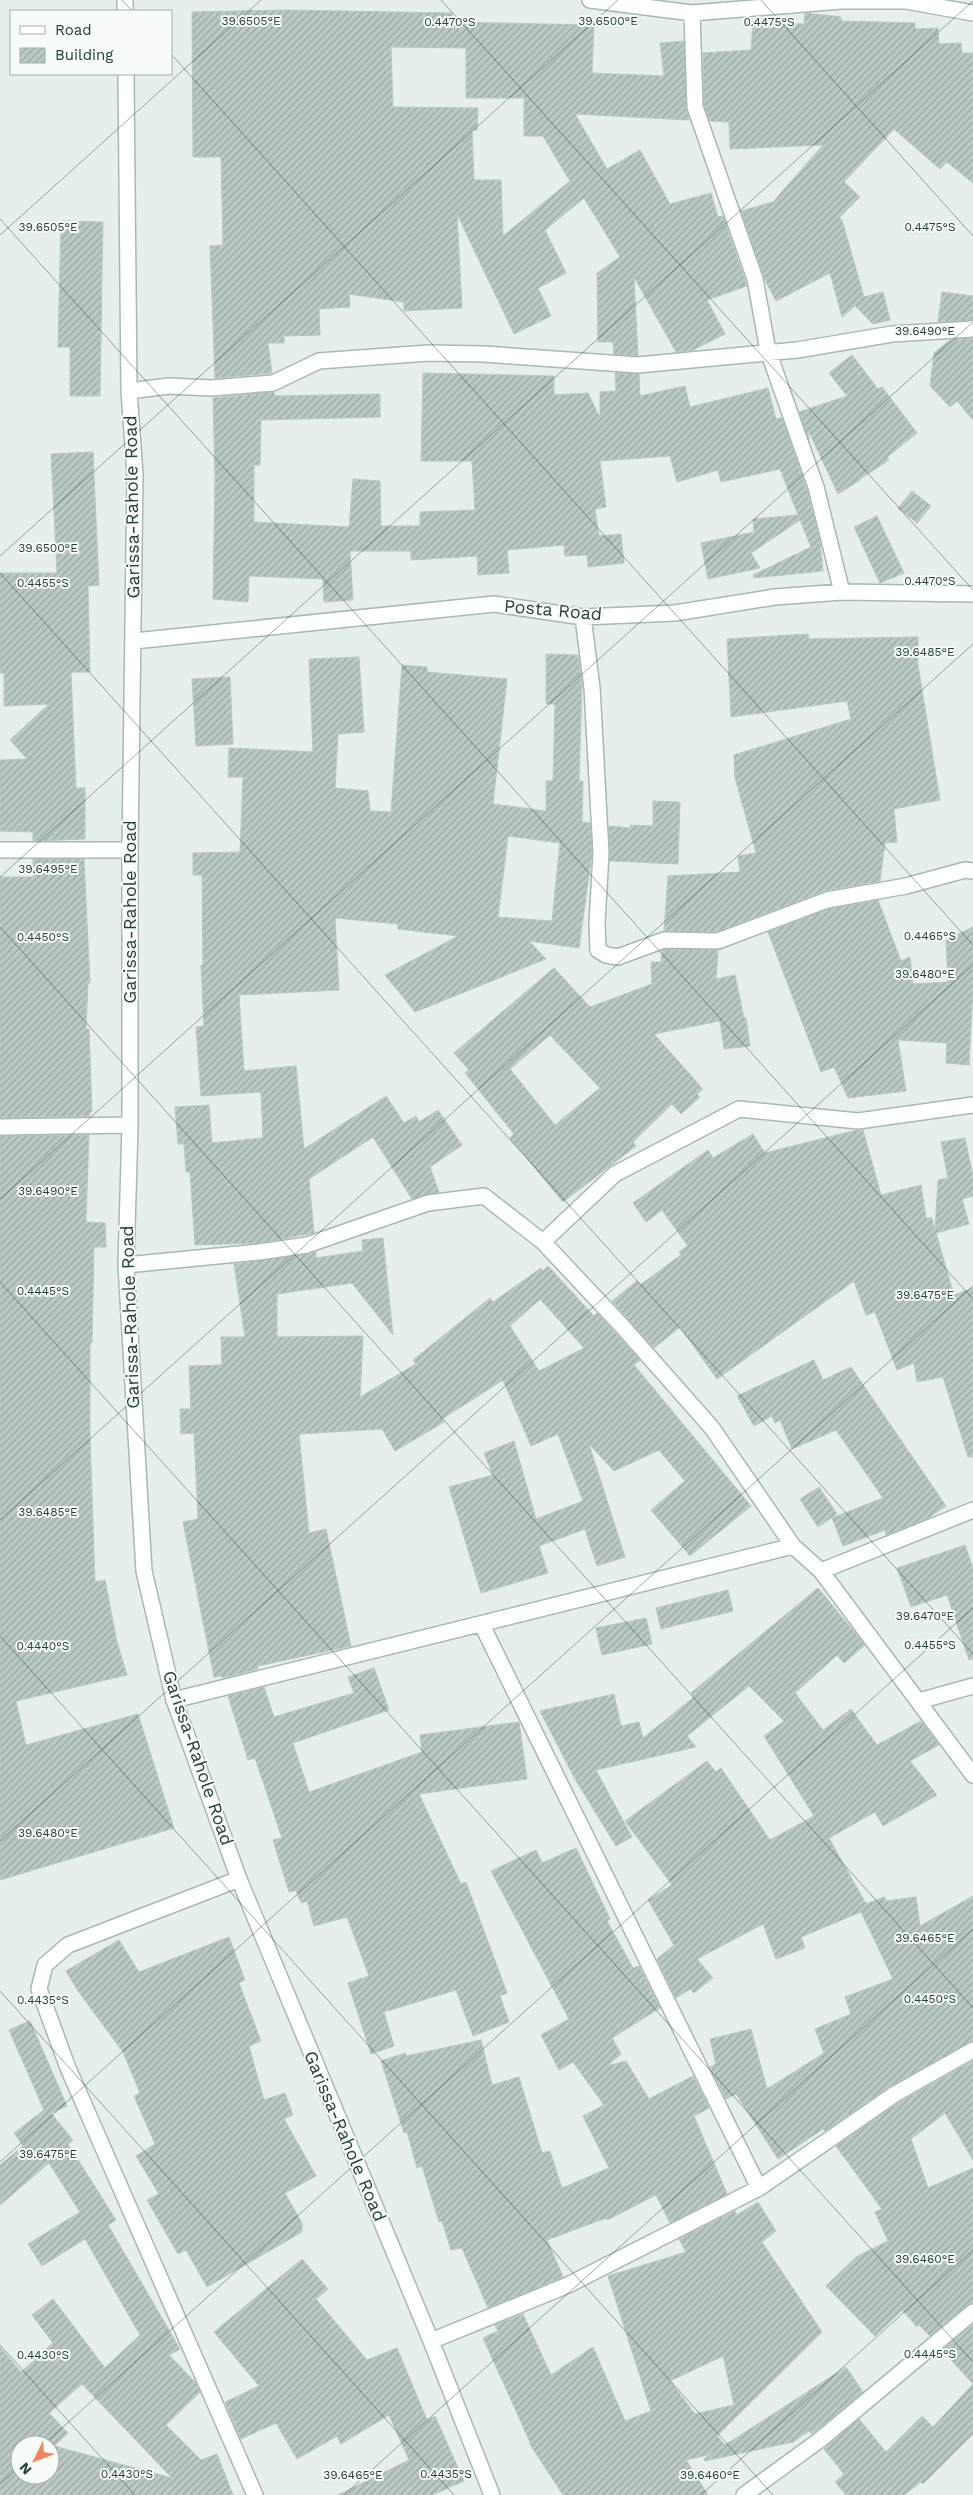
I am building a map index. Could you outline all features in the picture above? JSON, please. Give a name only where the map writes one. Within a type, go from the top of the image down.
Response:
[{"type":"street","points":[[590,0],[692,13],[841,1],[906,1],[973,13]]},
{"type":"street","points":[[692,13],[695,107],[755,279],[768,351],[816,487],[842,592]]},
{"type":"street","name":"Garissa-Rahole Road","points":[[126,75],[129,391],[135,474],[130,850],[130,1125],[126,1265],[144,1571],[174,1700],[239,1879],[431,2341],[492,2495]]},
{"type":"street","points":[[129,391],[169,386],[212,388],[273,382],[319,361],[428,353],[484,354],[638,366],[768,351],[796,350],[892,334],[973,329]]},
{"type":"street","name":"Posta Road","points":[[134,641],[494,604],[583,617],[675,613],[775,597],[842,592],[973,594]]},
{"type":"street","points":[[583,617],[592,688],[601,853],[597,923],[598,950],[618,958],[664,940],[718,941],[827,900],[906,886],[965,870],[973,871]]},
{"type":"street","points":[[0,850],[130,850]]},
{"type":"street","points":[[543,1242],[615,1174],[739,1110],[858,1121],[973,1105]]},
{"type":"street","points":[[0,1127],[130,1125]]},
{"type":"street","points":[[126,1265],[259,1252],[307,1245],[428,1203],[462,1197],[484,1196],[543,1242],[712,1428],[793,1546],[821,1571],[973,1775]]},
{"type":"street","points":[[821,1571],[973,1510]]},
{"type":"street","points":[[174,1700],[482,1625],[793,1546]]},
{"type":"street","points":[[482,1625],[759,2188]]},
{"type":"street","points":[[919,1701],[973,1686]]},
{"type":"street","points":[[239,1879],[68,1945],[45,1965],[39,1989],[68,2068],[256,2495]]},
{"type":"street","points":[[431,2341],[568,2285],[759,2188],[895,2094],[973,2050]]},
{"type":"street","points":[[744,2495],[821,2439],[973,2312]]},
{"type":"building","points":[[284,10],[452,13],[452,22],[594,25],[592,73],[664,76],[660,43],[684,41],[686,107],[689,120],[575,114],[607,169],[640,150],[670,204],[711,193],[718,217],[723,216],[747,286],[707,300],[725,334],[693,350],[676,352],[634,277],[638,356],[614,354],[613,342],[598,342],[597,273],[620,257],[584,198],[545,230],[566,273],[538,288],[551,316],[514,334],[457,214],[462,308],[404,311],[404,302],[349,294],[350,307],[319,309],[320,335],[284,336],[284,343],[268,343],[272,373],[215,378],[210,246],[223,245],[221,157],[193,157],[192,12]],"holes":[[[391,47],[466,48],[466,98],[524,98],[524,136],[543,136],[570,181],[503,236],[501,180],[474,180],[472,130],[477,130],[478,108],[393,107]]]},
{"type":"building","points":[[805,13],[841,17],[841,21],[915,23],[915,29],[938,28],[939,44],[961,43],[962,53],[973,53],[973,183],[947,162],[940,169],[894,129],[844,182],[860,197],[839,218],[842,220],[864,297],[883,292],[890,320],[873,324],[855,306],[842,317],[830,273],[776,301],[765,280],[741,211],[773,202],[823,145],[730,149],[729,122],[710,121],[704,105],[703,53],[751,50],[753,22],[804,24]]},
{"type":"building","points":[[61,221],[103,222],[100,396],[70,396],[70,347],[58,347]]},
{"type":"building","points":[[942,292],[973,296],[973,320],[938,322]]},
{"type":"building","points":[[973,338],[973,420],[957,401],[950,407],[930,386],[934,353],[950,340]]},
{"type":"building","points":[[852,355],[878,389],[882,387],[917,433],[887,457],[889,460],[859,478],[860,480],[838,494],[808,430],[809,440],[799,412],[847,396],[829,373]]},
{"type":"building","points":[[423,373],[554,376],[554,395],[588,393],[600,418],[600,392],[616,391],[615,373],[639,374],[640,396],[685,386],[690,407],[768,388],[776,419],[782,418],[807,490],[820,541],[823,571],[754,578],[753,575],[811,547],[800,520],[751,553],[760,568],[708,579],[701,543],[754,532],[753,519],[798,515],[780,469],[721,482],[718,470],[677,482],[670,456],[600,461],[606,507],[595,509],[599,536],[621,534],[624,563],[588,567],[587,555],[565,556],[564,545],[507,550],[509,573],[478,575],[477,556],[411,560],[411,551],[350,551],[353,600],[324,602],[323,579],[249,576],[248,602],[213,599],[215,477],[213,398],[274,392],[275,396],[380,394],[380,417],[261,420],[260,465],[254,465],[254,522],[349,527],[353,479],[380,481],[381,526],[420,526],[420,512],[475,510],[472,461],[421,461]]},
{"type":"building","points":[[93,452],[99,585],[88,586],[90,672],[71,672],[76,788],[85,788],[85,839],[33,841],[33,832],[0,831],[0,760],[27,759],[10,740],[49,704],[4,706],[4,673],[0,673],[0,573],[57,573],[51,454]]},
{"type":"building","points":[[912,491],[931,506],[917,523],[898,508]]},
{"type":"building","points":[[877,516],[904,573],[880,583],[854,527]]},
{"type":"building","points":[[808,634],[809,639],[918,637],[918,665],[940,800],[894,809],[897,842],[885,843],[880,881],[824,891],[716,932],[664,931],[668,876],[740,872],[738,856],[756,853],[735,778],[734,755],[851,719],[847,701],[731,717],[727,639]]},
{"type":"building","points":[[546,654],[578,655],[582,684],[579,781],[583,781],[582,822],[590,823],[592,853],[579,948],[529,941],[546,959],[415,1012],[385,975],[458,936],[398,929],[398,924],[335,918],[339,990],[239,995],[244,1071],[296,1066],[304,1149],[386,1096],[404,1123],[416,1116],[419,1122],[438,1110],[462,1145],[430,1167],[439,1192],[412,1199],[373,1137],[309,1179],[314,1233],[258,1243],[195,1245],[190,1172],[186,1172],[184,1144],[178,1144],[175,1107],[209,1105],[212,1143],[263,1138],[261,1092],[201,1096],[196,1027],[204,1026],[201,965],[203,965],[202,875],[193,875],[193,853],[240,852],[243,777],[228,777],[229,748],[313,752],[309,659],[359,657],[364,732],[338,734],[335,788],[368,791],[370,811],[391,812],[402,665],[427,667],[427,672],[507,679],[493,804],[546,811],[546,781],[553,781],[555,704],[546,704]],"holes":[[[508,836],[560,843],[552,921],[498,917]]]},
{"type":"building","points":[[230,677],[233,744],[196,746],[192,679]]},
{"type":"building","points":[[653,801],[680,802],[678,864],[610,861],[609,826],[630,828],[630,825],[653,826]]},
{"type":"building","points":[[33,859],[84,859],[90,983],[88,983],[86,1029],[89,1029],[92,1112],[90,1112],[89,1116],[0,1118],[0,877],[33,877]]},
{"type":"building","points":[[878,900],[901,961],[910,957],[913,984],[948,982],[946,940],[973,927],[973,989],[969,1065],[946,1063],[947,1043],[898,1040],[906,1091],[848,1098],[834,1067],[821,1072],[768,932],[829,909]]},
{"type":"building","points":[[666,949],[718,950],[716,979],[735,975],[744,1018],[746,1018],[750,1046],[724,1049],[720,1021],[654,1034],[703,1089],[697,1094],[700,1097],[681,1114],[672,1104],[633,1142],[636,1146],[563,1202],[510,1138],[514,1134],[465,1073],[469,1070],[454,1053],[554,968],[590,1007],[652,984],[651,962],[661,962],[662,951]],"holes":[[[550,1035],[600,1088],[555,1125],[510,1069]]]},
{"type":"building","points":[[863,1130],[881,1195],[921,1185],[926,1218],[932,1218],[935,1230],[938,1180],[948,1178],[941,1142],[965,1138],[973,1176],[973,1196],[962,1199],[969,1224],[936,1233],[954,1295],[973,1288],[973,1457],[968,1457],[943,1377],[917,1382],[914,1363],[897,1370],[875,1312],[866,1315],[854,1281],[717,1379],[680,1327],[654,1348],[612,1301],[637,1281],[640,1285],[681,1255],[679,1252],[688,1246],[662,1210],[646,1222],[633,1203],[708,1150],[713,1158],[753,1134],[765,1153]]},
{"type":"building","points":[[89,1135],[86,1222],[105,1223],[106,1247],[94,1247],[92,1343],[90,1343],[90,1436],[95,1582],[105,1580],[117,1642],[127,1675],[16,1701],[26,1745],[138,1714],[174,1828],[0,1880],[0,1136]]},
{"type":"building","points":[[383,1238],[393,1335],[352,1283],[277,1294],[277,1337],[363,1336],[360,1397],[416,1364],[413,1360],[490,1298],[493,1302],[541,1268],[543,1271],[548,1266],[594,1316],[597,1313],[640,1360],[634,1365],[751,1506],[690,1556],[651,1510],[685,1481],[659,1450],[614,1471],[589,1444],[625,1557],[597,1566],[585,1529],[539,1546],[548,1573],[481,1593],[449,1487],[493,1475],[484,1453],[514,1441],[536,1519],[583,1501],[558,1434],[531,1446],[503,1380],[442,1419],[444,1422],[395,1451],[382,1429],[299,1434],[309,1533],[326,1529],[351,1646],[258,1666],[258,1669],[222,1678],[222,1676],[214,1677],[183,1522],[198,1519],[194,1433],[181,1434],[180,1409],[191,1409],[189,1366],[222,1365],[221,1337],[245,1337],[234,1264],[316,1252],[316,1258],[363,1251],[362,1240]],"holes":[[[540,1299],[584,1348],[539,1371],[510,1326]]]},
{"type":"building","points":[[814,1360],[823,1380],[851,1367],[946,1506],[928,1518],[886,1535],[885,1530],[843,1546],[832,1518],[883,1498],[836,1430],[792,1449],[780,1420],[775,1423],[772,1416],[754,1426],[737,1396]]},
{"type":"building","points":[[819,1487],[837,1514],[818,1527],[800,1499]]},
{"type":"building","points":[[965,1545],[973,1568],[973,1659],[969,1660],[947,1595],[911,1607],[897,1568]]},
{"type":"building","points":[[818,1588],[865,1645],[844,1663],[837,1655],[795,1693],[823,1730],[851,1709],[877,1745],[921,1721],[939,1745],[910,1761],[937,1795],[883,1826],[875,1812],[829,1838],[866,1904],[884,1897],[886,1901],[916,1897],[920,1926],[973,1896],[973,2041],[890,2086],[825,2131],[823,2129],[778,2159],[736,2094],[726,2099],[710,2067],[716,2064],[710,2039],[751,2029],[767,2089],[824,2053],[815,2029],[851,2014],[845,1997],[893,1979],[861,1912],[801,1937],[805,1948],[776,1959],[763,1924],[697,1959],[713,1978],[694,1993],[690,1989],[676,1998],[657,1959],[674,1945],[648,1900],[672,1885],[625,1821],[707,1761],[716,1772],[721,1768],[770,1840],[814,1816],[764,1736],[784,1721],[749,1686],[687,1736],[696,1747],[596,1770],[632,1837],[616,1846],[575,1779],[540,1711],[614,1694],[621,1726],[639,1722],[643,1738],[694,1697],[691,1693]]},
{"type":"building","points":[[728,1590],[733,1611],[661,1629],[656,1608]]},
{"type":"building","points":[[646,1618],[652,1644],[602,1655],[596,1628]]},
{"type":"building","points":[[374,1668],[389,1710],[293,1743],[309,1792],[422,1752],[420,1735],[519,1722],[527,1779],[419,1794],[461,1884],[466,1882],[507,1993],[500,1996],[509,2022],[473,2036],[456,1990],[384,2012],[394,2046],[371,2054],[348,1983],[369,1976],[347,1917],[314,1926],[307,1901],[301,1903],[296,1890],[289,1892],[273,1840],[282,1838],[255,1758],[248,1760],[228,1696],[264,1687],[274,1717],[354,1693],[348,1677]]},
{"type":"building","points":[[576,1848],[610,1919],[607,1921],[633,1968],[639,1966],[660,2008],[612,2038],[621,2054],[607,2066],[626,2061],[649,2099],[693,2076],[709,2108],[694,2116],[727,2194],[670,2223],[656,2195],[607,2220],[606,2218],[547,2240],[563,2277],[488,2308],[462,2248],[451,2250],[442,2221],[439,2222],[422,2166],[417,2168],[407,2132],[404,2133],[381,2061],[405,2053],[406,2056],[481,2040],[492,2085],[519,2077],[542,2153],[550,2151],[562,2188],[609,2168],[583,2116],[604,2105],[573,2062],[559,2070],[541,2035],[569,2019],[491,1871],[536,1850],[542,1863]]},
{"type":"building","points":[[229,1937],[245,1980],[239,1983],[261,2041],[249,2046],[264,2100],[285,2093],[293,2115],[284,2119],[316,2176],[285,2193],[302,2223],[302,2232],[207,2287],[186,2250],[178,2254],[147,2200],[159,2194],[136,2156],[155,2144],[134,2096],[140,2093],[123,2052],[78,1991],[66,1971],[119,1940],[139,1972]]},
{"type":"building","points":[[30,2021],[67,2106],[51,2113],[73,2140],[68,2144],[116,2220],[108,2225],[180,2349],[169,2355],[196,2383],[200,2392],[166,2425],[201,2460],[217,2454],[233,2495],[0,2495],[0,2347],[21,2372],[53,2343],[32,2315],[53,2299],[105,2368],[140,2335],[85,2239],[42,2266],[28,2244],[80,2212],[49,2163],[0,2205],[0,2165],[23,2146],[14,2133],[44,2110],[9,2030]],"holes":[[[82,2384],[172,2478],[60,2448],[60,2485],[10,2485],[10,2435],[60,2435],[60,2440],[68,2433],[49,2413]]]},
{"type":"building","points":[[973,2061],[973,2160],[945,2113],[911,2139],[928,2188],[973,2168],[973,2303],[967,2305],[930,2336],[919,2325],[917,2327],[902,2310],[875,2336],[826,2286],[856,2257],[888,2241],[875,2212],[882,2209],[836,2146],[900,2102]]},
{"type":"building","points":[[758,2202],[776,2231],[762,2242],[822,2332],[717,2436],[725,2445],[846,2367],[863,2392],[812,2434],[809,2431],[793,2442],[705,2461],[704,2459],[712,2454],[686,2460],[708,2495],[563,2495],[529,2443],[483,2338],[498,2331],[495,2325],[523,2314],[551,2375],[593,2347],[625,2421],[651,2411],[608,2276],[686,2252],[679,2239],[735,2211],[737,2215]],"holes":[[[723,2356],[734,2405],[695,2414],[670,2381]]]},
{"type":"building","points":[[302,2259],[328,2289],[316,2299],[367,2360],[397,2348],[427,2420],[435,2416],[464,2481],[432,2495],[338,2495],[409,2460],[389,2415],[341,2444],[337,2436],[297,2459],[276,2423],[241,2439],[225,2402],[259,2386],[214,2332]]},
{"type":"building","points":[[973,2324],[973,2384],[942,2350]]},
{"type":"building","points":[[973,2384],[973,2434],[923,2484],[921,2482],[904,2495],[846,2495],[835,2482],[844,2474],[824,2449],[859,2419],[886,2452],[922,2416],[933,2427]]}]
